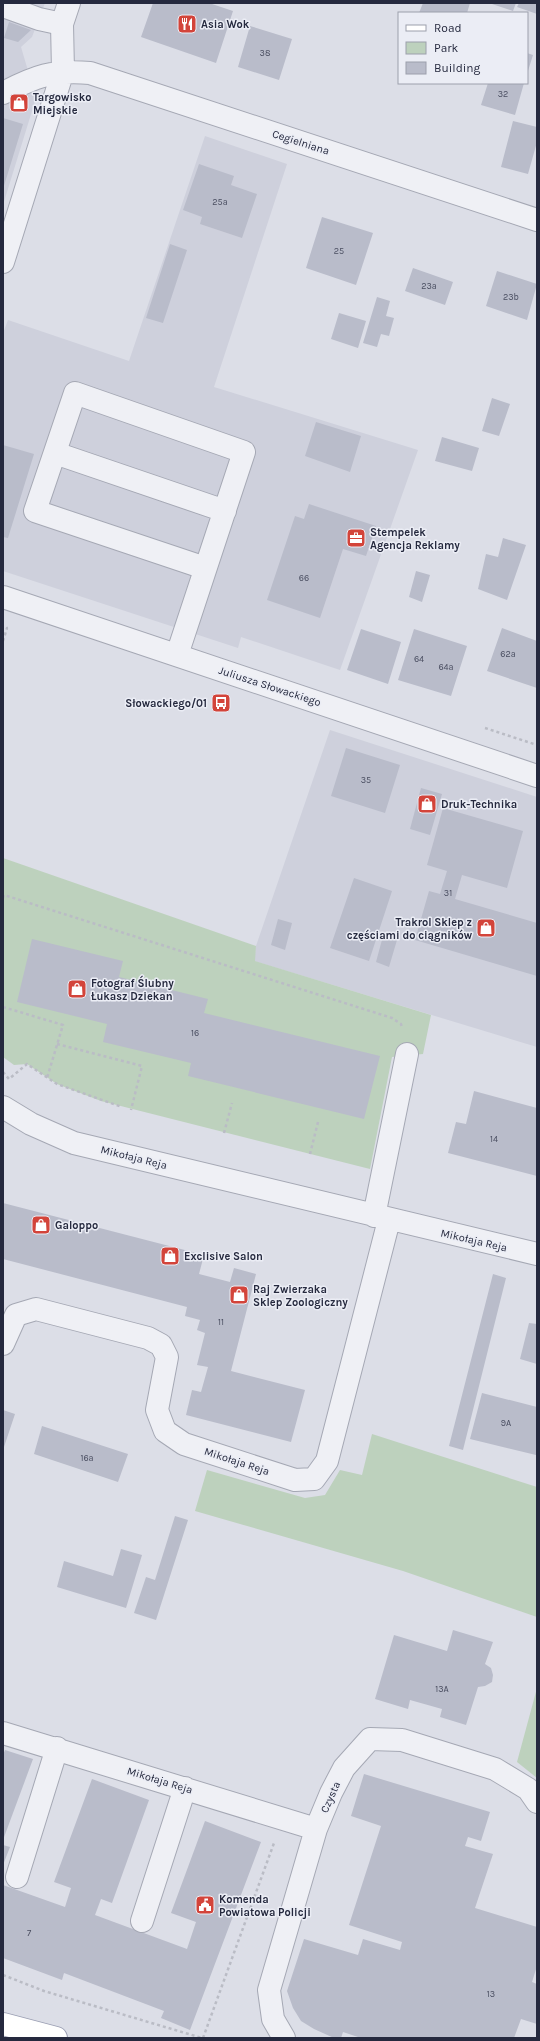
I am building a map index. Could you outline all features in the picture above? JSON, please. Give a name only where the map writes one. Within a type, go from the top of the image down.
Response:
[{"type":"main road","points":[[3,2024],[56,2038]]},
{"type":"street","points":[[3,262],[8,231],[63,71],[62,24],[69,3]]},
{"type":"street","points":[[16,7],[62,24]]},
{"type":"street","name":"Cegielniana","points":[[3,93],[30,79],[63,71],[90,73],[537,220]]},
{"type":"street","points":[[177,655],[244,452],[75,394],[35,511],[205,568]]},
{"type":"street","points":[[55,453],[224,511]]},
{"type":"street","name":"Juliusza Słowackiego","points":[[3,597],[537,776]]},
{"type":"street","points":[[381,1218],[407,1054]]},
{"type":"street","name":"Mikołaja Reja","points":[[3,1107],[31,1124],[74,1143],[381,1218],[537,1254]]},
{"type":"street","name":"Mikołaja Reja","points":[[3,1344],[16,1315],[36,1309],[148,1338],[161,1345],[167,1357],[157,1410],[165,1431],[184,1444],[295,1480],[314,1479],[327,1461],[381,1218]]},
{"type":"street","name":"Mikołaja Reja","points":[[3,1733],[57,1748],[283,1820],[316,1829]]},
{"type":"street","name":"Czysta","points":[[284,2038],[273,2019],[269,1990],[316,1829],[331,1793],[344,1768],[370,1739],[402,1740],[495,1769],[528,1789],[537,1802]]},
{"type":"street","points":[[17,1877],[57,1748]]},
{"type":"street","points":[[142,1921],[185,1788]]},
{"type":"path","points":[[3,641],[7,628]]},
{"type":"path","points":[[3,896],[392,1018],[401,1024],[407,1054]]},
{"type":"path","points":[[3,1007],[63,1025],[47,1078]]},
{"type":"path","points":[[57,1044],[142,1066],[131,1110]]},
{"type":"path","points":[[3,1072],[9,1079],[27,1064],[57,1084],[122,1107]]},
{"type":"path","points":[[224,1133],[232,1103]]},
{"type":"path","points":[[310,1154],[318,1122]]},
{"type":"path","points":[[3,1976],[44,1991],[202,2038],[283,1820]]},
{"type":"shaded area","name":"Targowisko Miejskie","points":[[3,3],[45,3],[32,37],[21,47],[36,98],[3,205]]},
{"type":"shaded area","points":[[205,136],[287,164],[214,387],[418,450],[340,670],[241,637],[238,648],[3,571],[3,333],[8,320],[129,361]]},
{"type":"shaded area","points":[[330,730],[537,797],[537,1047],[254,961],[256,946]]},
{"type":"green space","points":[[3,858],[256,946],[255,961],[431,1015],[423,1054],[392,1057],[370,1169],[101,1101],[57,1084],[27,1064],[14,1065],[3,1057]]},
{"type":"green space","points":[[372,1434],[537,1487],[537,1617],[403,1571],[195,1511],[207,1470],[305,1498],[325,1495],[340,1470],[362,1475]]},
{"type":"green space","points":[[537,1688],[537,1778],[517,1762]]},
{"type":"building","name":"Asia Wok","points":[[153,3],[209,3],[233,11],[216,63],[141,37]]},
{"type":"building","points":[[423,3],[470,3],[467,12],[419,12]]},
{"type":"building","points":[[489,3],[516,3],[513,11]]},
{"type":"building","points":[[519,3],[537,3],[537,14],[517,7]]},
{"type":"building","points":[[9,22],[31,30],[18,42],[4,38]]},
{"type":"building","points":[[250,26],[292,39],[279,80],[238,67]]},
{"type":"building","points":[[528,53],[533,55],[528,71]]},
{"type":"building","points":[[488,84],[524,84],[515,115],[481,105]]},
{"type":"building","points":[[3,118],[23,124],[3,189]]},
{"type":"building","points":[[513,121],[537,127],[537,142],[528,174],[501,167]]},
{"type":"building","points":[[199,164],[234,176],[231,185],[257,194],[242,238],[200,224],[202,217],[183,210]]},
{"type":"building","points":[[322,217],[373,233],[356,285],[306,268]]},
{"type":"building","points":[[170,244],[187,250],[163,323],[146,318]]},
{"type":"building","points":[[413,268],[453,282],[445,305],[405,291]]},
{"type":"building","points":[[497,271],[537,284],[527,320],[486,306]]},
{"type":"building","points":[[377,297],[390,301],[386,316],[394,318],[389,336],[381,334],[377,347],[363,343]]},
{"type":"building","points":[[339,313],[366,321],[358,348],[331,339]]},
{"type":"building","points":[[492,398],[510,404],[499,436],[482,431]]},
{"type":"building","points":[[316,422],[361,436],[350,472],[305,456]]},
{"type":"building","points":[[442,437],[479,448],[472,471],[435,461]]},
{"type":"building","points":[[3,445],[34,454],[8,538],[3,537]]},
{"type":"building","points":[[309,504],[376,526],[366,556],[343,549],[320,618],[267,600],[295,516],[304,519]]},
{"type":"building","points":[[503,538],[526,545],[507,600],[478,589],[486,554],[498,557]]},
{"type":"building","points":[[416,571],[430,575],[422,602],[409,597]]},
{"type":"building","points":[[502,628],[537,641],[537,688],[487,671]]},
{"type":"building","points":[[361,629],[401,642],[388,684],[347,670]]},
{"type":"building","points":[[414,629],[467,646],[451,696],[398,680]]},
{"type":"building","points":[[346,748],[400,765],[385,813],[331,796]]},
{"type":"building","points":[[421,788],[442,794],[430,835],[410,829]]},
{"type":"building","points":[[443,808],[523,831],[507,888],[462,875],[455,899],[537,923],[537,976],[415,940],[429,891],[440,894],[447,871],[427,865]]},
{"type":"building","points":[[354,878],[392,891],[369,961],[330,948]]},
{"type":"building","points":[[278,919],[292,923],[285,950],[271,945]]},
{"type":"building","points":[[383,936],[397,940],[389,967],[376,962]]},
{"type":"building","points":[[32,939],[123,961],[119,977],[208,999],[204,1013],[380,1056],[364,1119],[188,1076],[191,1063],[103,1042],[107,1024],[17,1002]]},
{"type":"building","points":[[474,1091],[537,1108],[537,1176],[448,1153],[456,1122],[466,1124]]},
{"type":"building","points":[[3,1203],[204,1255],[199,1274],[230,1282],[234,1268],[256,1274],[231,1371],[305,1390],[291,1442],[186,1415],[192,1390],[201,1392],[208,1367],[197,1365],[205,1333],[197,1330],[200,1320],[185,1316],[187,1307],[3,1259]]},
{"type":"building","points":[[493,1274],[506,1278],[463,1450],[449,1446]]},
{"type":"building","points":[[529,1323],[537,1324],[537,1364],[520,1359]]},
{"type":"building","points":[[482,1393],[537,1407],[536,1455],[470,1439]]},
{"type":"building","points":[[3,1410],[15,1414],[3,1450]]},
{"type":"building","points":[[42,1426],[128,1454],[118,1482],[34,1454]]},
{"type":"building","points":[[175,1516],[188,1520],[156,1620],[134,1613],[146,1577],[155,1580]]},
{"type":"building","points":[[121,1549],[142,1555],[126,1608],[57,1587],[64,1561],[113,1576]]},
{"type":"building","points":[[453,1630],[493,1642],[485,1664],[491,1668],[493,1675],[492,1682],[485,1686],[478,1687],[466,1725],[440,1717],[442,1709],[410,1700],[408,1709],[375,1699],[394,1635],[447,1651]]},
{"type":"building","points":[[5,1750],[33,1759],[3,1840],[3,1755]]},
{"type":"building","points":[[364,1774],[490,1812],[481,1841],[468,1837],[465,1846],[493,1854],[475,1908],[537,1927],[537,1966],[532,1982],[537,1984],[537,2024],[521,2019],[514,2038],[361,2038],[343,2032],[341,2038],[334,2038],[301,2021],[293,2008],[287,1991],[304,1939],[358,1955],[363,1939],[400,1950],[402,1942],[349,1925],[381,1826],[351,1816]]},
{"type":"building","name":"Komenda Powiatowa Policji","points":[[92,1779],[149,1800],[112,1903],[101,1899],[95,1915],[187,1949],[196,1922],[171,1913],[205,1821],[261,1842],[190,2030],[161,2018],[164,2011],[64,1973],[62,1980],[3,1958],[3,1885],[65,1907],[71,1888],[54,1882]]},
{"type":"building","points":[[3,1845],[10,1847],[3,1865]]},
{"type":"place","name":"Asia Wok","points":[[187,24]]},
{"type":"place","name":"Targowisko Miejskie","points":[[19,103]]},
{"type":"place","name":"Stempelek Agencja Reklamy","points":[[356,538]]},
{"type":"place","name":"Słowackiego/01","points":[[221,703]]},
{"type":"place","name":"Druk-Technika","points":[[427,804]]},
{"type":"place","name":"Trakrol Sklep z częściami do ciągników","points":[[486,928]]},
{"type":"place","name":"Fotograf Ślubny Łukasz Dziekan","points":[[77,989]]},
{"type":"place","name":"Galoppo","points":[[41,1225]]},
{"type":"place","name":"Exclisive Salon","points":[[170,1256]]},
{"type":"place","name":"Raj Zwierzaka Sklep Zoologiczny","points":[[239,1295]]},
{"type":"place","name":"Komenda Powiatowa Policji","points":[[205,1905]]}]
